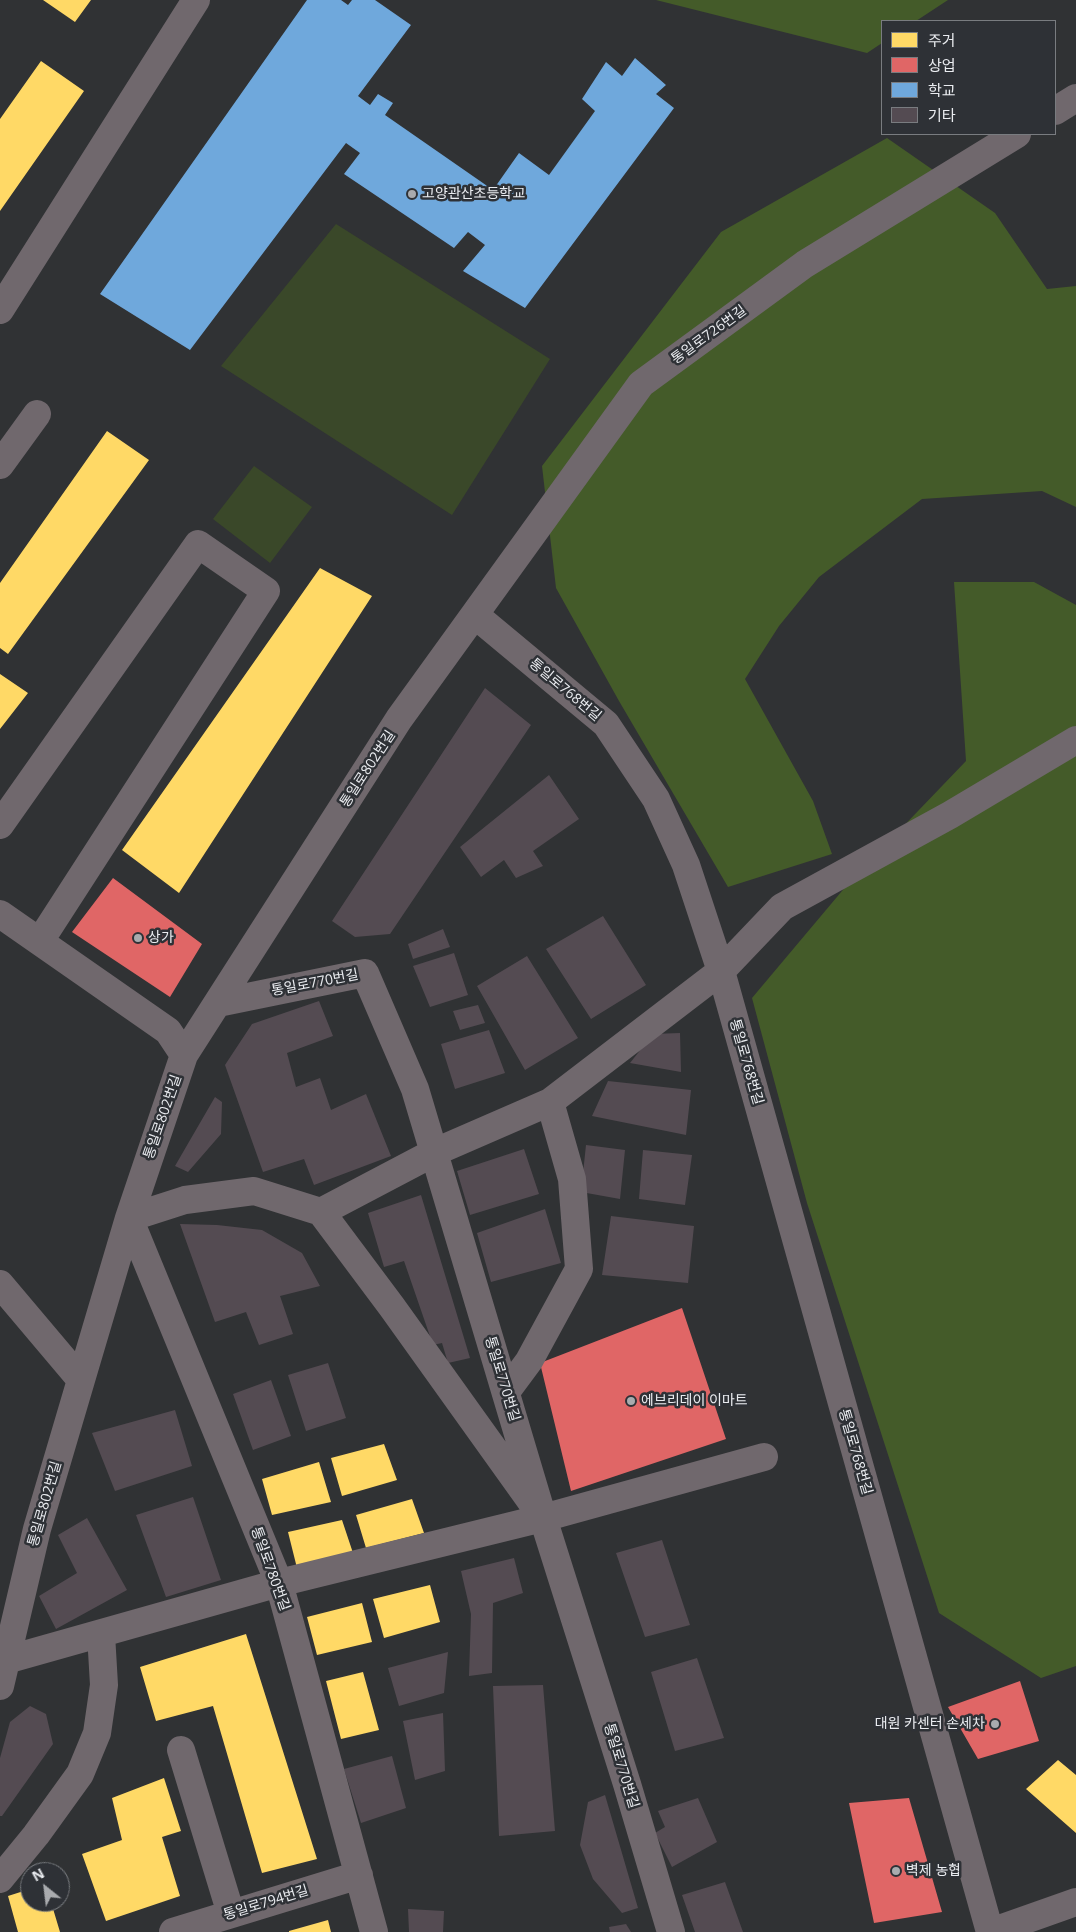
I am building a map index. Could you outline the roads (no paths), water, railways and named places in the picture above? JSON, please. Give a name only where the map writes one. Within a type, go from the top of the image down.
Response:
[{"type":"street","points":[[0,310],[196,0]]},
{"type":"street","points":[[1056,110],[1076,98]]},
{"type":"street","name":"통일로726번길","points":[[475,615],[641,384],[805,264],[1015,135]]},
{"type":"street","points":[[0,465],[37,414]]},
{"type":"street","points":[[0,825],[198,544],[266,591],[40,941]]},
{"type":"street","name":"통일로768번길","points":[[475,615],[606,724],[656,799],[686,865],[721,971],[990,1932],[1076,1902]]},
{"type":"street","name":"통일로802번길","points":[[3,1673],[37,1528],[129,1218],[184,1056],[399,719],[475,615]]},
{"type":"street","points":[[321,1212],[434,1152],[550,1102],[721,971],[782,907],[950,815],[1076,740]]},
{"type":"street","points":[[0,914],[168,1031],[184,1056]]},
{"type":"street","name":"통일로770번길","points":[[218,1003],[365,973],[415,1089],[543,1518],[627,1784],[671,1932]]},
{"type":"street","points":[[506,1392],[529,1361],[579,1269],[572,1178],[550,1102]]},
{"type":"street","points":[[129,1218],[185,1200],[254,1191],[321,1212],[392,1307],[543,1518]]},
{"type":"street","name":"통일로780번길","points":[[129,1218],[279,1583],[374,1932]]},
{"type":"street","points":[[0,1284],[81,1380]]},
{"type":"street","points":[[3,1673],[101,1634],[279,1583],[543,1518],[764,1457]]},
{"type":"street","points":[[0,1879],[36,1836],[80,1774],[97,1733],[104,1685],[101,1634]]},
{"type":"street","points":[[181,1750],[231,1914]]},
{"type":"street","name":"통일로794번길","points":[[172,1932],[359,1875]]},
{"type":"place","name":"고양관산초등학교","points":[[412,194]]},
{"type":"place","name":"상가","points":[[138,938]]},
{"type":"place","name":"에브리데이 이마트","points":[[631,1401]]},
{"type":"place","name":"대원 카센터 손세차","points":[[995,1724]]},
{"type":"place","name":"벽제 농협","points":[[896,1871]]}]
